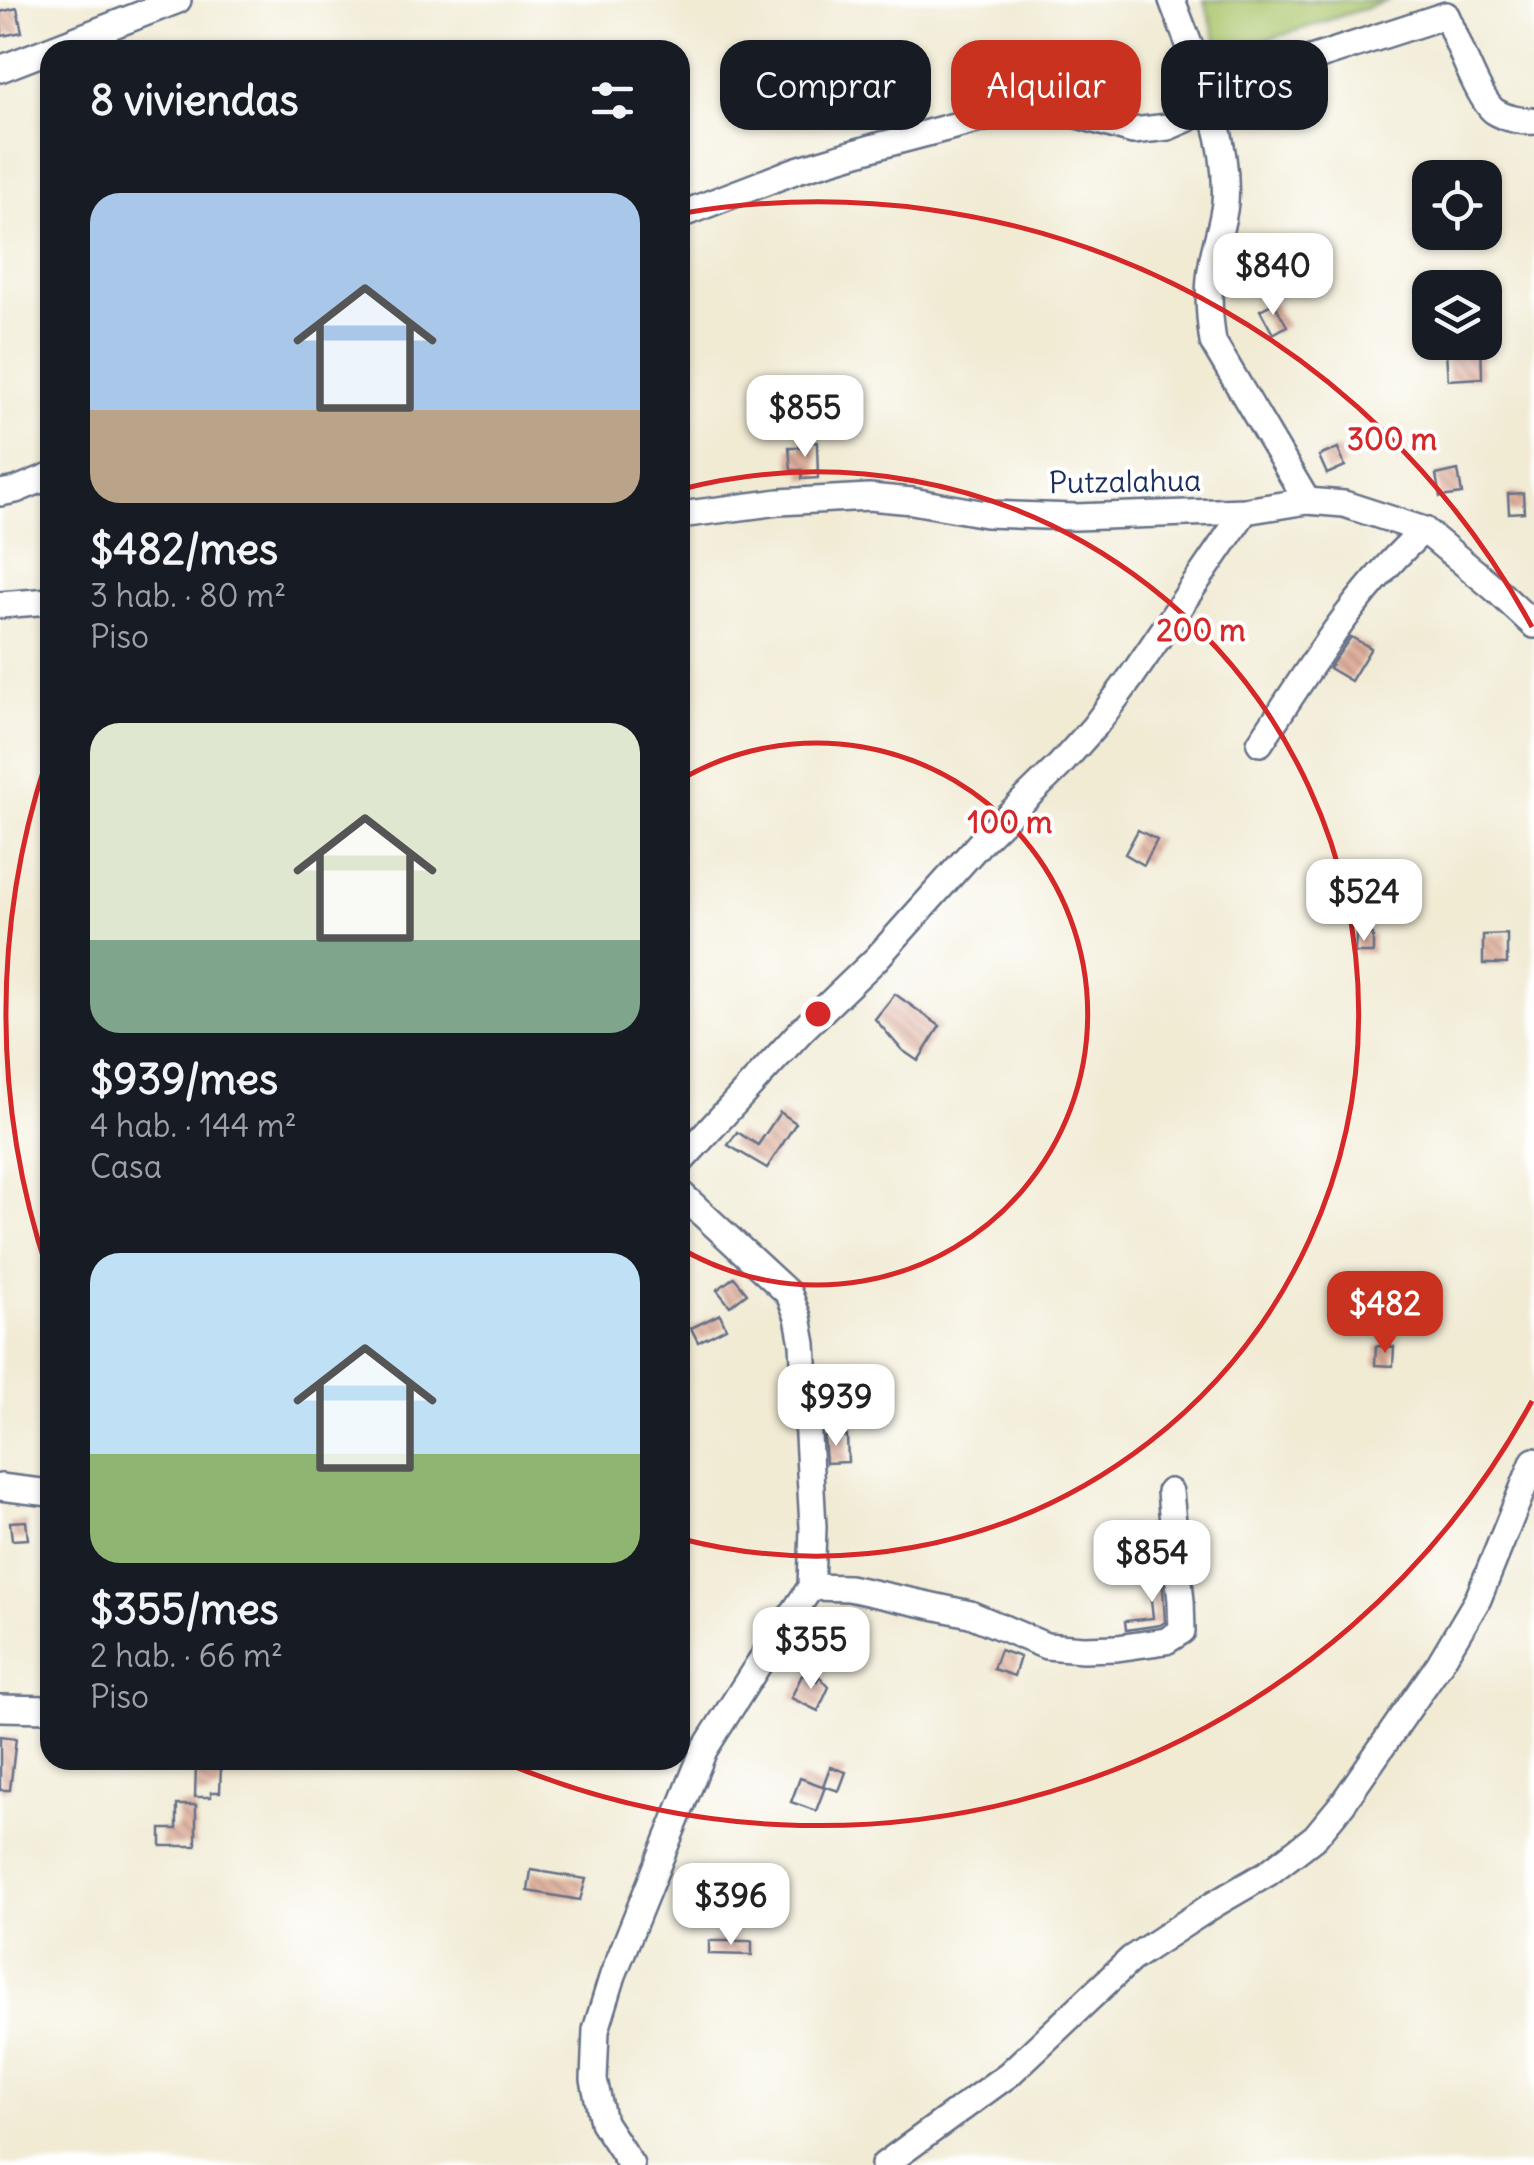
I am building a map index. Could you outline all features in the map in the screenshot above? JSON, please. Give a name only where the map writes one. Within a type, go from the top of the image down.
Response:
[{"type":"street","points":[[75,40],[178,0]]},
{"type":"street","points":[[1172,0],[1187,40]]},
{"type":"street","points":[[1328,51],[1453,7],[1475,82],[1492,110],[1522,122],[1534,122]]},
{"type":"street","points":[[0,69],[40,53]]},
{"type":"street","points":[[690,211],[797,170],[1011,111],[1074,114],[1133,131],[1161,129]]},
{"type":"street","points":[[1217,130],[1225,204],[1211,268],[1208,315],[1213,342],[1306,501]]},
{"type":"street","points":[[0,493],[40,480]]},
{"type":"street","name":"Putzalahua","points":[[690,515],[779,502],[869,497],[986,514],[1074,517],[1246,511],[1306,501],[1344,504],[1424,530],[1534,625]]},
{"type":"street","points":[[690,1151],[1094,727],[1246,511]]},
{"type":"street","points":[[1260,743],[1344,616],[1424,530]]},
{"type":"street","points":[[0,605],[40,602]]},
{"type":"street","points":[[690,1201],[790,1294],[803,1344],[813,1527],[811,1587],[758,1665],[692,1749]]},
{"type":"street","points":[[884,2165],[1009,2074],[1131,1959],[1212,1904],[1268,1873],[1315,1837],[1440,1663],[1478,1600],[1534,1462]]},
{"type":"street","points":[[0,1487],[40,1492]]},
{"type":"street","points":[[811,1587],[849,1588],[970,1614],[1046,1646],[1117,1648],[1166,1641],[1182,1632],[1170,1492]]},
{"type":"street","points":[[0,1708],[40,1709]]},
{"type":"street","points":[[630,2165],[603,2122],[594,2080],[596,2030],[685,1770]]},
{"type":"green space","points":[[1204,0],[1390,0],[1267,40],[1216,40]]},
{"type":"building","points":[[17,8],[22,32],[2,36],[0,12]]},
{"type":"building","points":[[1274,303],[1287,326],[1273,334],[1260,310]]},
{"type":"building","points":[[1447,360],[1482,360],[1482,378],[1448,380]]},
{"type":"building","points":[[817,442],[818,478],[802,479],[802,470],[791,470],[789,447]]},
{"type":"building","points":[[1338,448],[1345,466],[1327,474],[1319,456]]},
{"type":"building","points":[[1458,470],[1462,494],[1440,497],[1436,475]]},
{"type":"building","points":[[1523,493],[1524,512],[1509,513],[1508,494]]},
{"type":"building","points":[[1351,637],[1371,648],[1351,681],[1329,668]]},
{"type":"building","points":[[1138,830],[1157,840],[1144,865],[1125,854]]},
{"type":"building","points":[[1507,934],[1507,964],[1483,964],[1483,935]]},
{"type":"building","points":[[1356,935],[1373,935],[1373,953],[1355,953]]},
{"type":"building","points":[[895,994],[940,1026],[918,1061],[902,1050],[875,1019]]},
{"type":"building","points":[[780,1112],[796,1123],[767,1168],[728,1145],[737,1132],[758,1145]]},
{"type":"building","points":[[734,1277],[747,1293],[730,1306],[717,1290]]},
{"type":"building","points":[[720,1314],[726,1328],[698,1342],[691,1328]]},
{"type":"building","points":[[1376,1346],[1394,1347],[1393,1366],[1375,1365]]},
{"type":"building","points":[[847,1436],[848,1462],[826,1463],[824,1437]]},
{"type":"building","points":[[26,1521],[28,1539],[12,1540],[10,1522]]},
{"type":"building","points":[[1162,1572],[1165,1622],[1126,1630],[1125,1621],[1153,1618],[1148,1574]]},
{"type":"building","points":[[1000,1650],[1020,1657],[1014,1676],[993,1669]]},
{"type":"building","points":[[802,1675],[817,1681],[819,1676],[829,1687],[818,1711],[791,1698]]},
{"type":"building","points":[[0,1736],[16,1738],[10,1790],[0,1790]]},
{"type":"building","points":[[830,1767],[846,1772],[839,1791],[823,1786]]},
{"type":"building","points":[[196,1770],[221,1770],[220,1792],[211,1792],[211,1797],[195,1797]]},
{"type":"building","points":[[800,1778],[825,1787],[816,1811],[791,1802]]},
{"type":"building","points":[[177,1805],[196,1805],[196,1846],[161,1846],[161,1829],[177,1829]]},
{"type":"building","points":[[531,1870],[586,1879],[580,1900],[528,1891]]},
{"type":"building","points":[[686,1891],[718,1899],[715,1914],[683,1905]]},
{"type":"building","points":[[709,1941],[752,1941],[752,1955],[709,1954]]}]
